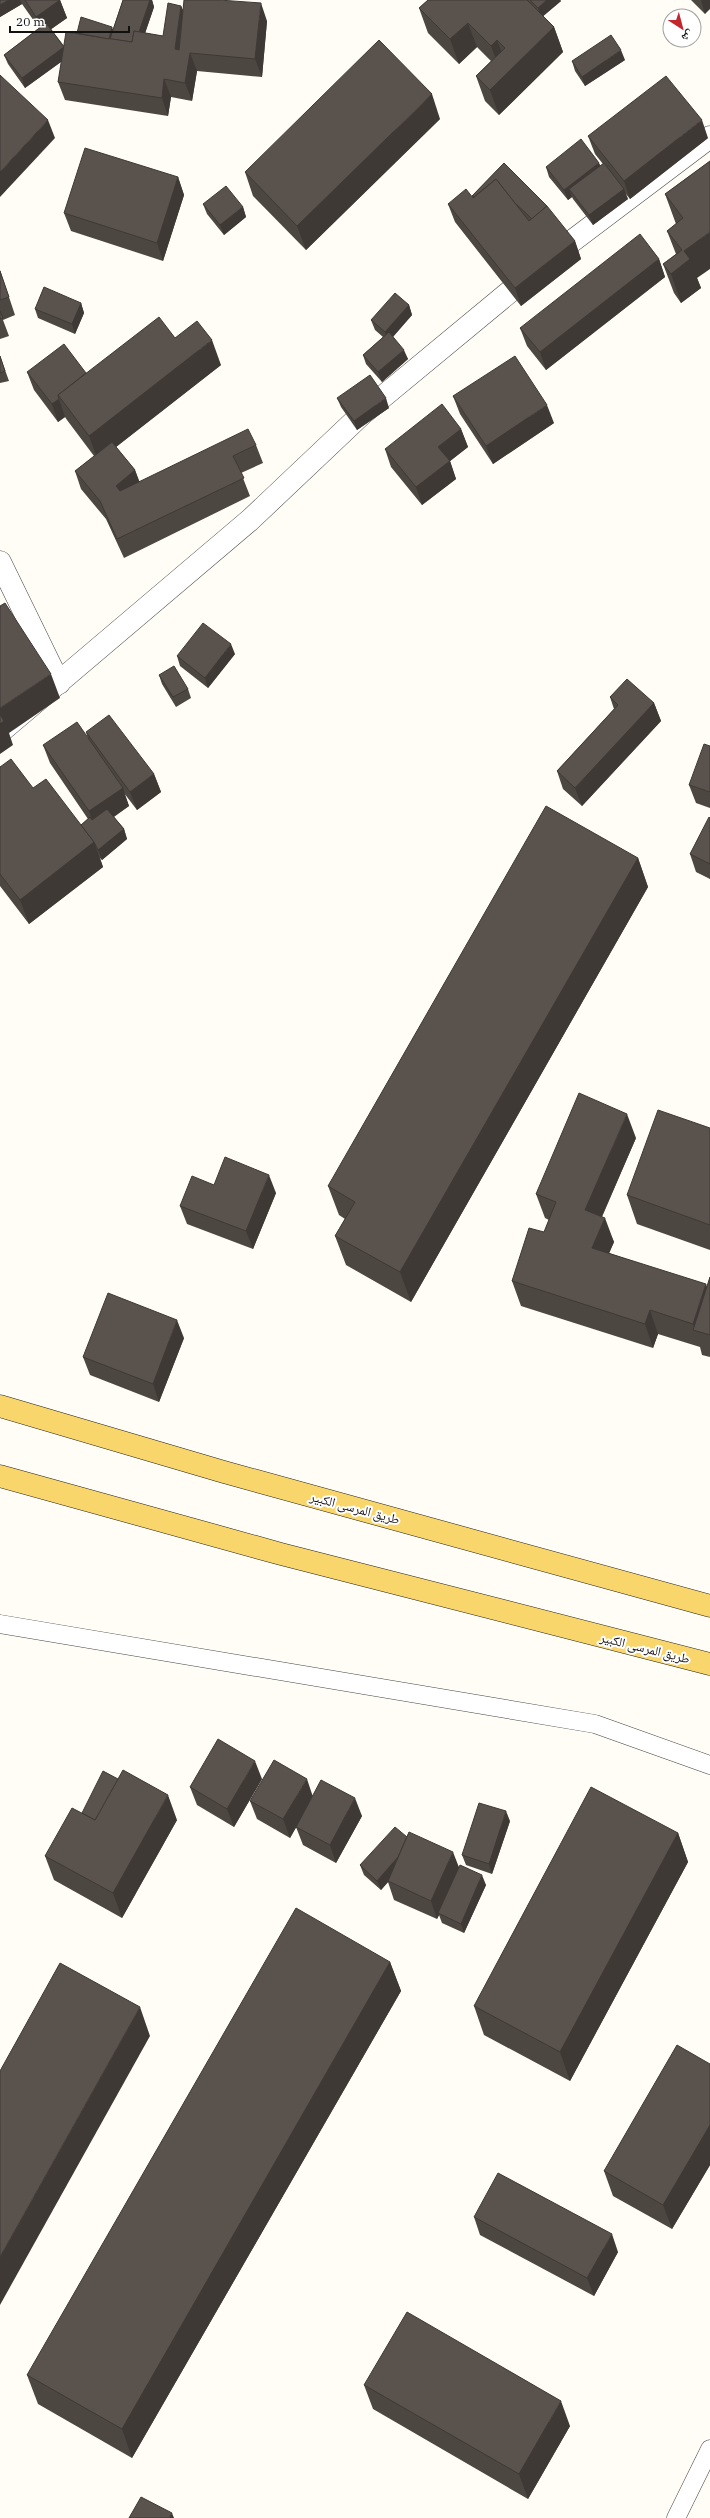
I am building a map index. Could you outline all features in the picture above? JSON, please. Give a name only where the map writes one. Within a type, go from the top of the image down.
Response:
[{"type":"main road","name":"طريق المرسى الكبير","points":[[0,1406],[224,1472],[710,1606]]},
{"type":"main road","name":"طريق المرسى الكبير","points":[[0,1476],[281,1554],[710,1664]]},
{"type":"street","points":[[0,732],[250,520],[362,414],[559,251],[710,137]]},
{"type":"street","points":[[0,562],[58,683]]},
{"type":"lane","points":[[0,1624],[595,1724],[710,1765]]},
{"type":"lane","points":[[676,2518],[710,2451]]},
{"type":"building","points":[[0,0],[9,0],[0,5]]},
{"type":"building","points":[[25,0],[60,0],[36,17]]},
{"type":"building","points":[[123,0],[150,0],[139,32],[134,31],[132,42],[110,39]]},
{"type":"building","points":[[184,0],[219,0],[261,3],[255,59],[190,53],[185,83],[164,79],[162,98],[58,82],[66,32],[132,42],[134,31],[163,36],[168,3],[181,6],[175,49],[179,50]]},
{"type":"building","points":[[428,0],[527,0],[554,27],[490,90],[476,76],[505,48],[497,40],[491,46],[468,23],[450,39],[419,8]]},
{"type":"building","points":[[530,0],[547,0],[538,8]]},
{"type":"building","points":[[81,17],[112,27],[109,39],[77,33]]},
{"type":"building","points":[[46,23],[64,47],[22,78],[4,55]]},
{"type":"building","points":[[611,35],[621,50],[582,77],[572,61]]},
{"type":"building","points":[[379,40],[432,94],[297,226],[245,172]]},
{"type":"building","points":[[0,75],[48,120],[0,172]]},
{"type":"building","points":[[666,76],[702,120],[624,181],[588,136]]},
{"type":"building","points":[[581,139],[599,163],[564,190],[546,167]]},
{"type":"building","points":[[85,148],[178,177],[157,243],[64,213]]},
{"type":"building","points":[[710,161],[710,232],[684,251],[690,259],[671,274],[663,264],[682,250],[667,231],[683,218],[665,194]]},
{"type":"building","points":[[504,163],[547,206],[532,219],[514,202],[496,179],[474,197],[472,196]]},
{"type":"building","points":[[604,163],[624,189],[589,215],[569,189]]},
{"type":"building","points":[[496,179],[529,221],[547,206],[575,241],[515,288],[448,204],[466,189],[473,198]]},
{"type":"building","points":[[226,186],[243,207],[220,225],[203,204]]},
{"type":"building","points":[[640,234],[659,259],[540,352],[520,328]]},
{"type":"building","points":[[0,271],[9,297],[0,300]]},
{"type":"building","points":[[44,287],[81,303],[72,324],[35,309]]},
{"type":"building","points":[[395,293],[409,305],[385,332],[371,320]]},
{"type":"building","points":[[0,311],[3,318],[0,319]]},
{"type":"building","points":[[159,317],[175,338],[197,321],[212,340],[89,436],[58,395]]},
{"type":"building","points":[[389,332],[404,350],[378,372],[363,355]]},
{"type":"building","points":[[64,344],[86,373],[58,395],[59,399],[52,404],[27,372]]},
{"type":"building","points":[[0,356],[5,371],[0,373]]},
{"type":"building","points":[[515,356],[547,405],[486,446],[453,396]]},
{"type":"building","points":[[370,375],[386,398],[354,421],[337,398]]},
{"type":"building","points":[[442,404],[461,429],[438,447],[450,461],[416,487],[385,449]]},
{"type":"building","points":[[248,429],[256,445],[233,456],[244,478],[117,539],[100,501],[75,471],[112,442],[135,470],[116,486],[120,491]]},
{"type":"building","points":[[5,603],[51,674],[0,708],[0,606]]},
{"type":"building","points":[[203,623],[231,644],[205,678],[177,656]]},
{"type":"building","points":[[174,666],[188,689],[173,697],[159,675]]},
{"type":"building","points":[[627,679],[654,703],[575,788],[557,771],[618,705],[610,697]]},
{"type":"building","points":[[0,714],[4,721],[0,724]]},
{"type":"building","points":[[109,715],[154,774],[130,792],[86,732]]},
{"type":"building","points":[[77,722],[123,788],[89,811],[43,745]]},
{"type":"building","points":[[704,744],[710,746],[710,792],[689,785]]},
{"type":"building","points":[[11,759],[33,788],[46,779],[94,842],[20,900],[0,874],[0,767]]},
{"type":"building","points":[[546,806],[638,858],[400,1272],[335,1236],[355,1202],[328,1186]]},
{"type":"building","points":[[107,809],[124,829],[98,850],[81,825],[90,817],[92,820]]},
{"type":"building","points":[[709,817],[710,818],[710,864],[690,854]]},
{"type":"building","points":[[579,1093],[627,1114],[585,1210],[605,1218],[592,1248],[706,1284],[693,1324],[650,1310],[645,1324],[512,1281],[529,1228],[544,1232],[556,1202],[536,1194]]},
{"type":"building","points":[[658,1110],[710,1128],[710,1225],[627,1195]]},
{"type":"building","points":[[225,1157],[269,1175],[246,1231],[180,1206],[192,1176],[214,1185]]},
{"type":"building","points":[[710,1277],[710,1335],[693,1330]]},
{"type":"building","points":[[108,1293],[177,1320],[153,1384],[83,1357]]},
{"type":"building","points":[[218,1739],[255,1761],[227,1809],[190,1787]]},
{"type":"building","points":[[274,1760],[307,1779],[283,1819],[250,1801]]},
{"type":"building","points":[[123,1770],[168,1795],[113,1893],[45,1856],[72,1808],[95,1820]]},
{"type":"building","points":[[103,1771],[118,1779],[95,1820],[82,1813]]},
{"type":"building","points":[[321,1780],[355,1798],[330,1845],[296,1827]]},
{"type":"building","points":[[591,1787],[678,1833],[560,2052],[474,2006]]},
{"type":"building","points":[[479,1803],[506,1811],[489,1864],[462,1855]]},
{"type":"building","points":[[395,1827],[407,1837],[398,1857],[377,1881],[360,1865]]},
{"type":"building","points":[[409,1832],[453,1852],[431,1901],[388,1881]]},
{"type":"building","points":[[460,1865],[482,1875],[461,1924],[438,1913]]},
{"type":"building","points":[[296,1908],[390,1962],[122,2429],[27,2375]]},
{"type":"building","points":[[60,1963],[140,2007],[0,2257],[0,2071]]},
{"type":"building","points":[[677,2045],[710,2064],[710,2125],[663,2205],[604,2171]]},
{"type":"building","points":[[498,2173],[612,2234],[587,2278],[474,2217]]},
{"type":"building","points":[[407,2312],[561,2401],[519,2474],[364,2385]]},
{"type":"building","points":[[141,2497],[172,2513],[169,2518],[129,2518]]}]
